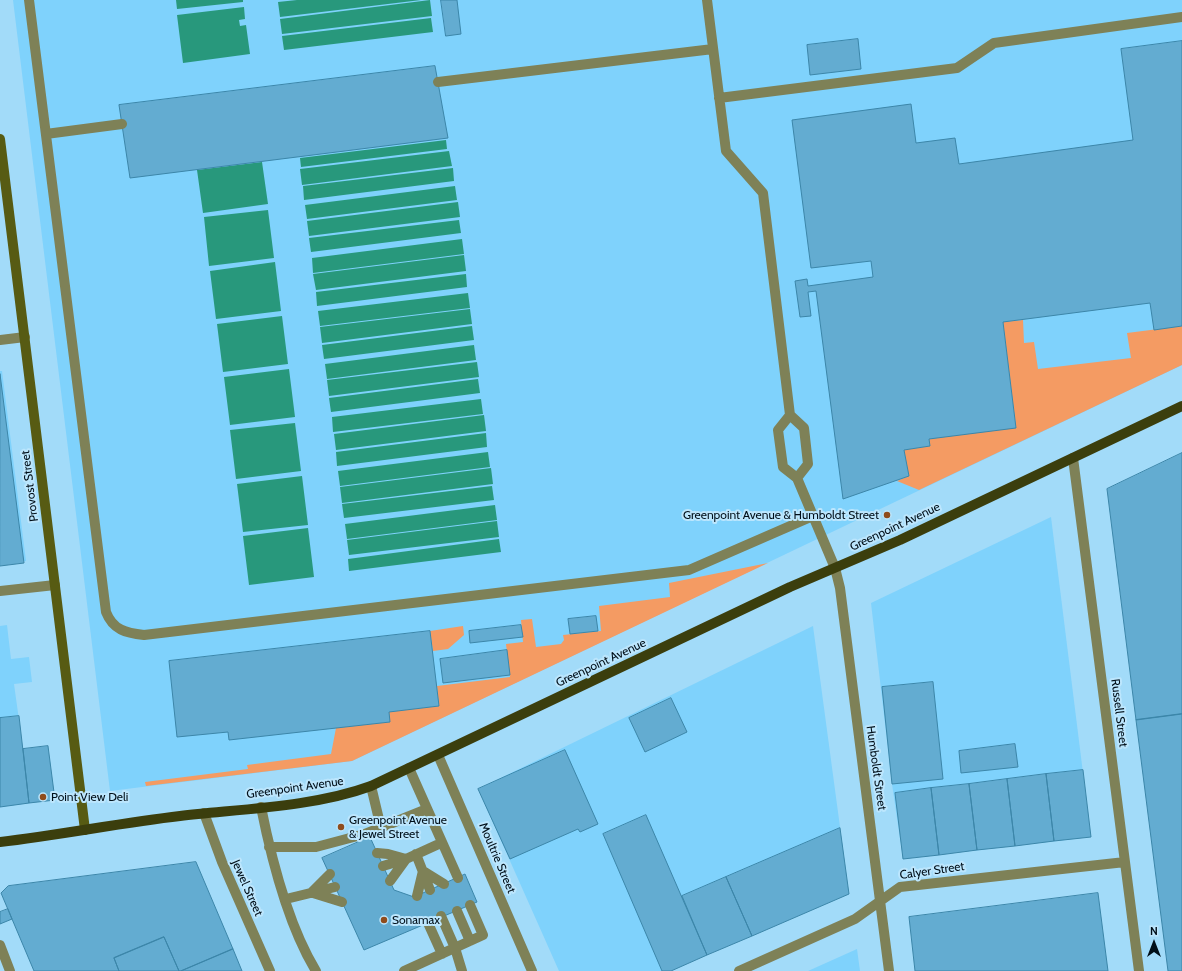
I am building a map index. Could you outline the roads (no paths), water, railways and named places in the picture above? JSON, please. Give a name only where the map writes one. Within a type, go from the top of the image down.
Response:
[{"type":"main road","name":"Greenpoint Avenue","points":[[0,842],[85,830],[126,822],[333,798],[371,786],[790,588],[900,540],[1182,406]]},
{"type":"street","points":[[29,0],[106,612],[110,621],[118,629],[130,634],[144,635],[689,570],[813,516]]},
{"type":"street","points":[[707,0],[726,151],[762,193],[790,415],[804,428],[808,464],[797,478],[783,467],[778,430],[790,415]]},
{"type":"street","points":[[719,98],[957,68],[994,43],[1182,17]]},
{"type":"street","points":[[438,82],[713,49]]},
{"type":"street","points":[[46,134],[122,124]]},
{"type":"street","name":"Provost Street","points":[[0,139],[85,830]]},
{"type":"street","points":[[0,340],[25,337]]},
{"type":"street","name":"Russell Street","points":[[1073,458],[1139,971]]},
{"type":"street","name":"Humboldt Street","points":[[797,478],[835,568],[840,594],[889,971]]},
{"type":"street","points":[[0,591],[55,585]]},
{"type":"street","name":"Moultrie Street","points":[[438,755],[532,971]]},
{"type":"street","points":[[409,768],[441,843],[458,878]]},
{"type":"street","points":[[371,786],[381,828]]},
{"type":"street","points":[[261,807],[269,847],[286,899],[300,938],[316,971]]},
{"type":"street","points":[[269,847],[316,847],[381,828],[427,809]]},
{"type":"street","name":"Jewel Street","points":[[204,813],[222,862],[270,971]]},
{"type":"street","points":[[383,866],[406,859],[441,843]]},
{"type":"street","points":[[378,854],[388,854],[406,859]]},
{"type":"street","points":[[416,854],[430,890]]},
{"type":"street","points":[[390,881],[406,859]]},
{"type":"street","name":"Calyer Street","points":[[739,971],[855,919],[900,887],[1125,862]]},
{"type":"street","points":[[423,871],[444,884]]},
{"type":"street","points":[[417,896],[423,871]]},
{"type":"street","points":[[311,893],[330,874]]},
{"type":"street","points":[[286,899],[335,887]]},
{"type":"street","points":[[311,893],[342,902]]},
{"type":"street","points":[[404,971],[483,935],[470,905]]},
{"type":"street","points":[[457,911],[470,941]]},
{"type":"street","points":[[441,916],[455,948],[462,971]]},
{"type":"street","points":[[428,923],[442,954]]},
{"type":"street","points":[[0,945],[10,971]]},
{"type":"place","name":"Greenpoint Avenue & Humboldt Street","points":[[887,515]]},
{"type":"place","name":"Point View Deli","points":[[43,797]]},
{"type":"place","name":"Greenpoint Avenue & Jewel Street","points":[[341,827]]},
{"type":"place","name":"Sonamax","points":[[384,920]]}]
